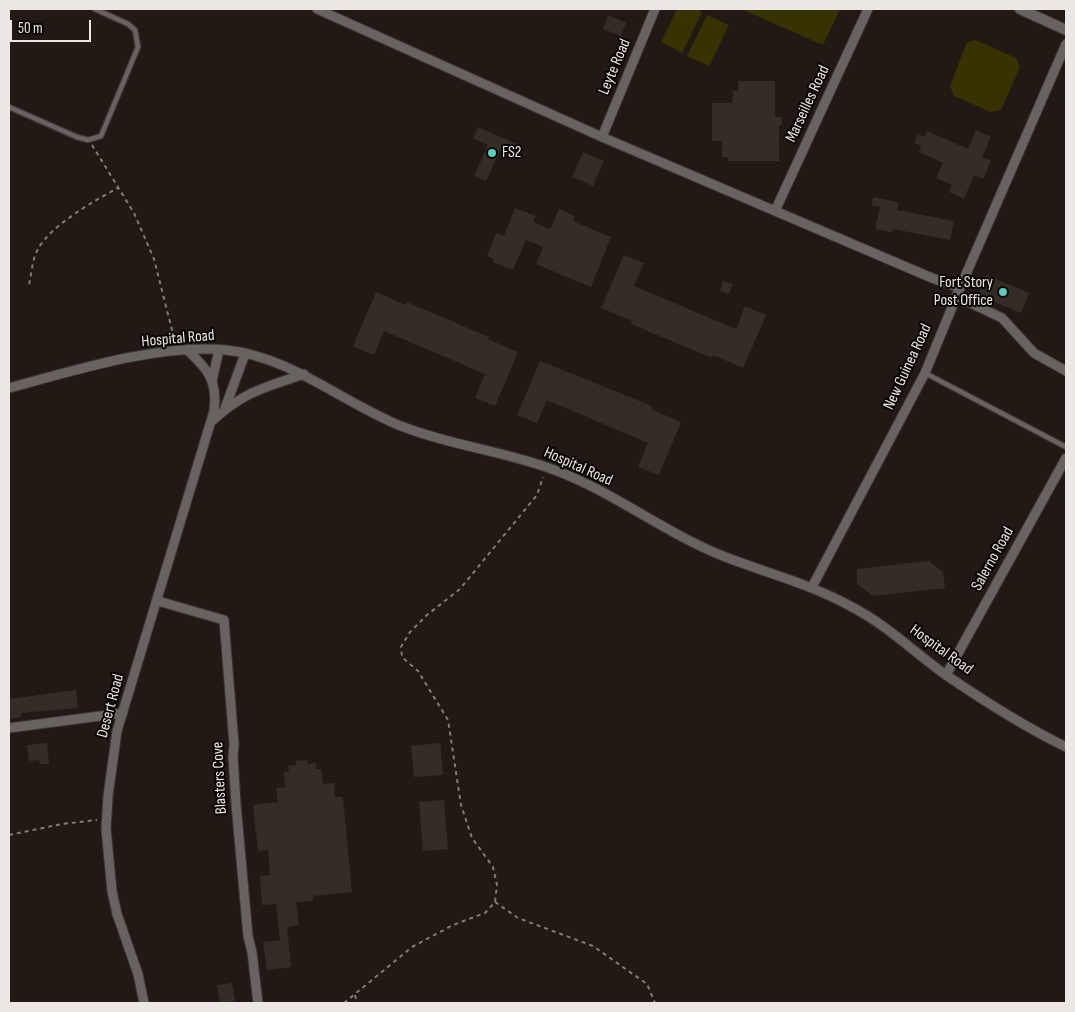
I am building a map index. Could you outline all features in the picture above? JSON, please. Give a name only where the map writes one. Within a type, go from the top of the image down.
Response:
[{"type":"street","points":[[317,9],[602,136],[932,278],[1002,318],[1034,353],[1066,371]]},
{"type":"street","name":"Leyte Road","points":[[602,136],[656,9]]},
{"type":"street","name":"Marseilles Road","points":[[775,211],[868,9]]},
{"type":"street","points":[[1020,9],[1066,30]]},
{"type":"street","name":"New Guinea Road","points":[[812,587],[925,373],[958,292],[1066,44]]},
{"type":"street","name":"Hospital Road","points":[[9,388],[126,358],[186,350],[220,350],[245,354],[288,366],[398,425],[432,437],[485,449],[557,471],[723,556],[812,587],[872,619],[946,675],[1042,735],[1066,746]]},
{"type":"street","name":"Desert Road","points":[[144,1003],[138,974],[116,914],[108,868],[106,818],[117,731],[211,422],[216,396],[212,381],[204,365],[186,350]]},
{"type":"street","name":"Desert Road","points":[[212,381],[220,350]]},
{"type":"street","points":[[224,410],[245,354]]},
{"type":"street","points":[[211,422],[246,394],[269,384],[304,374]]},
{"type":"street","name":"Salerno Road","points":[[946,675],[1066,458]]},
{"type":"street","name":"Blasters Cove","points":[[158,601],[224,620],[237,818],[248,936],[258,1003]]},
{"type":"street","points":[[9,728],[123,713]]},
{"type":"lane","points":[[9,107],[88,140],[101,136],[138,47],[135,30],[128,24],[96,9]]},
{"type":"lane","points":[[925,373],[1066,446]]},
{"type":"path","points":[[88,140],[134,213],[154,259],[177,351]]},
{"type":"path","points":[[29,284],[38,249],[60,225],[93,201],[120,188]]},
{"type":"path","points":[[344,1003],[412,947],[453,924],[485,913],[495,902],[497,885],[493,867],[472,838],[461,804],[448,720],[418,670],[402,656],[401,647],[410,632],[427,615],[460,589],[519,519],[537,495],[546,468]]},
{"type":"path","points":[[9,835],[62,824],[106,818]]},
{"type":"path","points":[[495,902],[518,918],[593,946],[648,984],[654,1003]]},
{"type":"path","points":[[355,995],[357,1003]]},
{"type":"shaded area","points":[[677,9],[697,9],[702,12],[682,53],[661,42]]},
{"type":"shaded area","points":[[741,9],[840,9],[823,45]]},
{"type":"shaded area","points":[[707,15],[729,25],[709,66],[687,56]]},
{"type":"shaded area","points":[[976,40],[1016,58],[1020,67],[1001,110],[990,112],[954,96],[950,86],[967,42]]},
{"type":"building","points":[[608,15],[626,23],[621,36],[603,29]]},
{"type":"building","points":[[738,81],[775,81],[775,117],[782,117],[782,125],[779,125],[779,161],[728,161],[728,157],[722,157],[722,141],[712,141],[712,103],[732,103],[733,91],[738,91]]},
{"type":"building","name":"FS2","points":[[478,127],[521,146],[516,156],[500,150],[486,181],[474,176],[488,145],[473,138]]},
{"type":"building","points":[[976,130],[991,137],[982,157],[991,161],[983,179],[974,175],[964,199],[949,192],[952,185],[936,178],[943,163],[919,152],[921,146],[914,143],[918,134],[925,137],[927,131],[968,149]]},
{"type":"building","points":[[583,152],[604,161],[593,186],[572,177]]},
{"type":"building","points":[[873,197],[898,202],[897,210],[954,221],[950,240],[893,229],[892,232],[875,229],[880,207],[872,205]]},
{"type":"building","points":[[515,208],[536,216],[533,222],[550,229],[559,209],[575,216],[573,221],[611,237],[591,287],[536,264],[543,247],[526,240],[513,270],[493,262],[494,259],[487,256],[496,233],[504,236]]},
{"type":"building","points":[[624,255],[644,263],[634,286],[736,329],[745,306],[766,315],[743,368],[713,355],[712,358],[631,324],[632,321],[601,308]]},
{"type":"building","points":[[986,275],[1029,293],[1021,313],[978,295]]},
{"type":"building","points":[[723,281],[733,284],[729,294],[720,291]]},
{"type":"building","points":[[376,292],[406,305],[407,302],[489,337],[488,339],[518,352],[495,406],[475,398],[485,374],[384,331],[374,355],[353,346]]},
{"type":"building","points":[[540,361],[652,406],[651,409],[681,422],[659,475],[638,467],[648,443],[547,400],[537,423],[517,415]]},
{"type":"building","points":[[929,561],[943,572],[945,588],[873,596],[857,584],[857,569]]},
{"type":"building","points":[[76,690],[78,708],[21,713],[21,717],[10,719],[9,699]]},
{"type":"building","points":[[47,743],[49,764],[40,764],[39,760],[29,761],[27,745]]},
{"type":"building","points":[[440,743],[443,775],[414,777],[411,746]]},
{"type":"building","points":[[307,760],[308,764],[316,763],[316,769],[321,769],[323,784],[334,783],[335,797],[343,797],[352,892],[313,896],[313,901],[296,902],[299,925],[287,927],[291,967],[267,970],[263,942],[280,940],[276,904],[262,905],[260,876],[270,875],[268,850],[258,851],[253,805],[278,802],[276,788],[285,787],[284,772],[289,772],[288,766],[296,765],[295,761]]},
{"type":"building","points":[[444,800],[448,849],[423,851],[419,802]]},
{"type":"building","points":[[232,983],[235,1001],[220,1003],[217,985]]},
{"type":"place","name":"FS2","points":[[492,153]]},
{"type":"place","name":"Fort Story Post Office","points":[[1003,292]]}]
